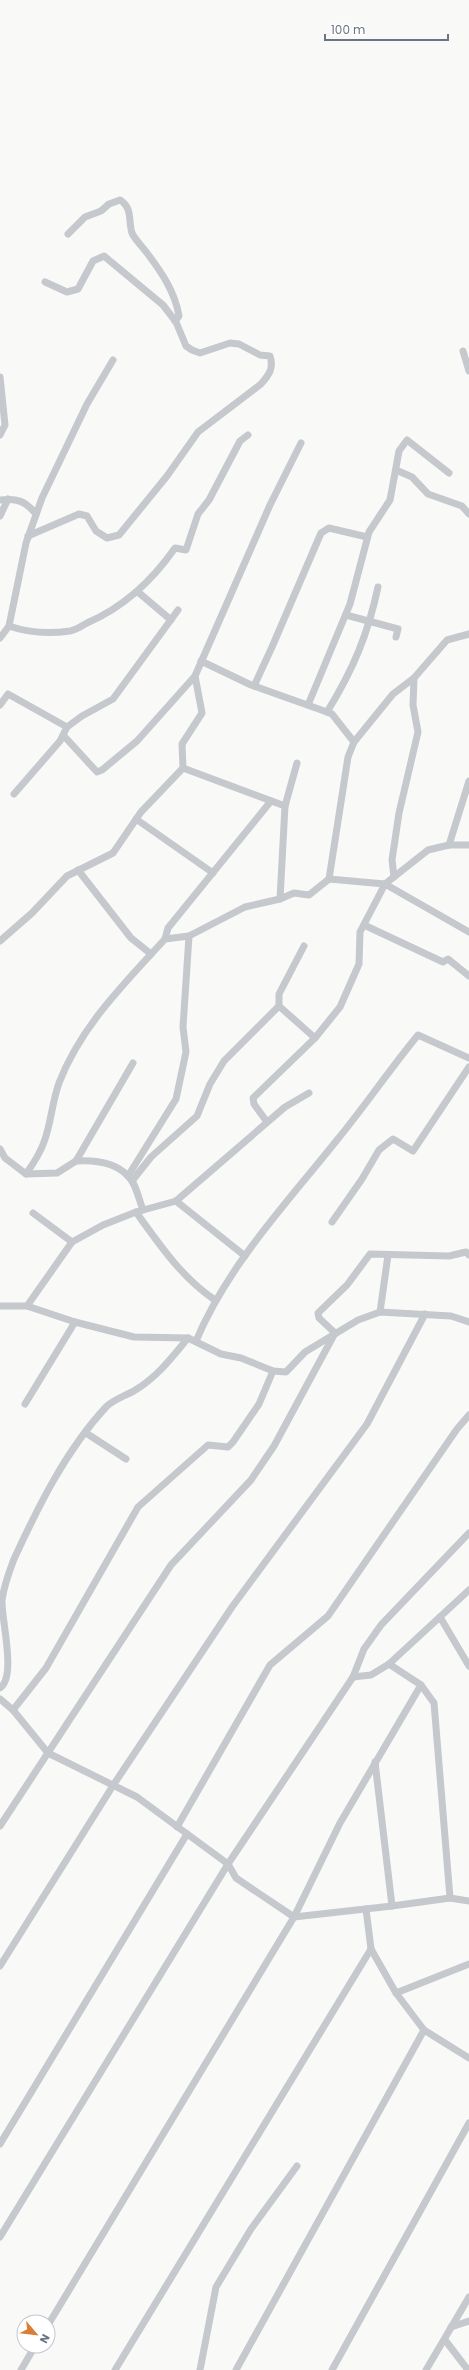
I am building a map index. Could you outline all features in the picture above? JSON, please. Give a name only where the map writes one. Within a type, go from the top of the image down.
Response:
[{"type":"street","points":[[68,234],[85,217],[100,212],[109,204],[120,200],[125,203],[130,214],[132,234],[162,274],[177,301],[179,316],[175,321]]},
{"type":"street","points":[[28,536],[79,514],[88,516],[96,532],[108,538],[119,535],[167,476],[198,432],[246,397],[269,375],[273,364],[270,356],[252,352],[239,344],[230,343],[200,353],[192,350],[186,346],[175,321],[163,305],[104,256],[93,261],[78,289],[67,292],[45,282]]},
{"type":"street","points":[[463,351],[469,371]]},
{"type":"street","points":[[0,638],[9,626],[28,536],[36,514],[87,404],[113,360]]},
{"type":"street","points":[[0,377],[4,425],[0,435]]},
{"type":"street","points":[[9,626],[28,632],[71,630],[99,618],[138,592],[160,570],[175,548],[186,550],[198,514],[209,500],[240,441],[248,435]]},
{"type":"street","points":[[308,705],[346,615],[368,537],[390,500],[400,451],[407,440],[449,473]]},
{"type":"street","points":[[64,736],[87,763],[97,772],[102,770],[137,741],[195,676],[267,512],[301,443]]},
{"type":"street","points":[[396,470],[412,477],[428,494],[462,506],[469,514]]},
{"type":"street","points":[[0,500],[15,498],[26,503],[36,514]]},
{"type":"street","points":[[0,516],[8,499]]},
{"type":"street","points":[[254,686],[321,533],[329,528],[368,537]]},
{"type":"street","points":[[327,712],[358,656],[371,621],[378,587]]},
{"type":"street","points":[[138,592],[171,620]]},
{"type":"street","points":[[14,794],[64,736],[67,727],[113,699],[178,610]]},
{"type":"street","points":[[346,615],[398,629],[396,637]]},
{"type":"street","points":[[165,939],[189,936],[245,907],[280,899],[294,893],[309,895],[329,879],[348,757],[354,742],[393,694],[414,678],[447,640],[469,634]]},
{"type":"street","points":[[201,661],[254,686],[332,714],[354,742]]},
{"type":"street","points":[[0,941],[32,913],[67,876],[113,853],[136,819],[183,768],[182,744],[202,713],[195,676]]},
{"type":"street","points":[[394,877],[392,860],[399,813],[418,732],[413,705],[414,678]]},
{"type":"street","points":[[0,704],[8,694],[67,727]]},
{"type":"street","points":[[280,899],[285,806],[297,763]]},
{"type":"street","points":[[183,768],[285,806]]},
{"type":"street","points":[[449,845],[469,781]]},
{"type":"street","points":[[26,1174],[39,1156],[45,1141],[58,1084],[77,1045],[104,1006],[165,939],[168,928],[271,801]]},
{"type":"street","points":[[136,819],[213,873]]},
{"type":"street","points":[[267,1122],[254,1104],[253,1098],[315,1038],[340,1007],[359,964],[360,932],[385,884],[428,850],[449,845],[469,845]]},
{"type":"street","points":[[78,870],[130,938],[152,954]]},
{"type":"street","points":[[329,879],[385,884],[469,932]]},
{"type":"street","points":[[364,925],[443,962],[448,959],[469,976]]},
{"type":"street","points":[[130,1178],[176,1099],[186,1052],[183,1027],[189,936]]},
{"type":"street","points":[[130,1178],[151,1156],[197,1116],[210,1084],[224,1061],[279,1006],[279,994],[304,946]]},
{"type":"street","points":[[279,1006],[315,1038]]},
{"type":"street","points":[[196,1341],[215,1300],[245,1256],[292,1193],[337,1140],[418,1035],[469,1058]]},
{"type":"street","points":[[0,1149],[5,1158],[26,1174],[57,1173],[76,1161],[133,1063]]},
{"type":"street","points":[[332,1222],[362,1179],[379,1150],[393,1139],[413,1151],[469,1067]]},
{"type":"street","points":[[27,1306],[72,1242],[103,1225],[139,1211],[176,1201],[285,1107],[309,1092]]},
{"type":"street","points":[[76,1161],[96,1160],[112,1166],[130,1178],[139,1211],[175,1264],[201,1291],[215,1300]]},
{"type":"street","points":[[176,1201],[245,1256]]},
{"type":"street","points":[[33,1213],[72,1242]]},
{"type":"street","points":[[335,1333],[319,1318],[318,1313],[346,1285],[370,1254],[449,1256],[466,1252],[469,1255]]},
{"type":"street","points":[[380,1312],[388,1255]]},
{"type":"street","points":[[0,1306],[27,1306],[75,1322],[134,1337],[188,1338],[221,1354],[241,1358],[273,1370],[286,1372],[305,1352],[358,1320],[380,1312],[425,1314],[468,1320]]},
{"type":"street","points":[[0,1966],[114,1784],[232,1606],[367,1424],[425,1314]]},
{"type":"street","points":[[25,1404],[75,1322]]},
{"type":"street","points":[[0,1826],[171,1565],[251,1480],[263,1463],[274,1446],[335,1333]]},
{"type":"street","points":[[0,1688],[7,1679],[7,1653],[2,1600],[7,1575],[33,1519],[79,1441],[107,1406],[138,1388],[166,1364],[188,1338]]},
{"type":"street","points":[[13,1710],[46,1668],[138,1507],[208,1445],[228,1447],[234,1442],[259,1404],[273,1370]]},
{"type":"street","points":[[177,1827],[270,1665],[328,1616],[457,1429],[469,1415]]},
{"type":"street","points":[[86,1433],[126,1459]]},
{"type":"street","points":[[0,2237],[228,1864],[353,1677],[364,1650],[382,1625],[469,1533]]},
{"type":"street","points":[[353,1677],[371,1675],[389,1664],[469,1590]]},
{"type":"street","points":[[440,1617],[469,1666]]},
{"type":"street","points":[[389,1664],[421,1685],[434,1703],[450,1898]]},
{"type":"street","points":[[55,2314],[294,1917],[340,1823],[421,1685]]},
{"type":"street","points":[[0,1699],[13,1710],[48,1753],[114,1784],[137,1797],[228,1864],[236,1878],[294,1917],[450,1898],[469,1901]]},
{"type":"street","points":[[375,1761],[392,1906]]},
{"type":"street","points":[[0,2144],[187,1834]]},
{"type":"street","points":[[366,1909],[371,1949],[396,1993],[424,2030],[469,2058]]},
{"type":"street","points":[[115,2370],[371,1949]]},
{"type":"street","points":[[396,1993],[469,1964]]},
{"type":"street","points":[[236,2370],[424,2030]]},
{"type":"street","points":[[332,2370],[469,2123]]},
{"type":"street","points":[[200,2370],[216,2287],[251,2229],[297,2166]]},
{"type":"street","points":[[426,2370],[469,2297]]},
{"type":"street","points":[[451,2327],[469,2321]]},
{"type":"street","points":[[445,2340],[468,2370]]},
{"type":"street","points":[[21,2370],[30,2354]]}]
